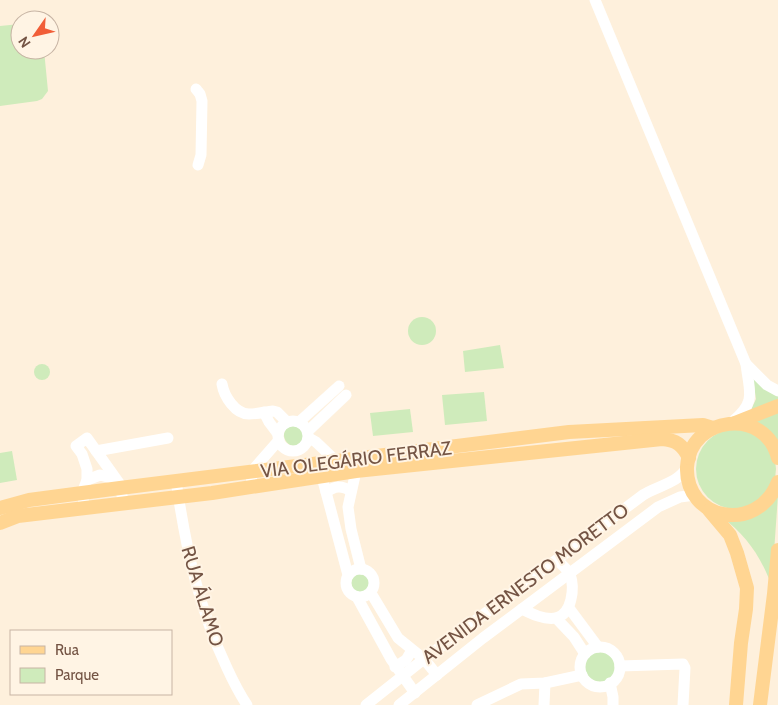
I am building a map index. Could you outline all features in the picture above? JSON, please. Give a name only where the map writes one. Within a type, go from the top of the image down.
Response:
[{"type":"main road","points":[[736,705],[747,588],[738,553],[730,535],[695,495],[690,485],[688,462],[693,447],[700,437],[713,428],[733,423],[778,406]]},
{"type":"main road","points":[[733,423],[755,428],[761,432],[773,446],[778,458]]},
{"type":"main road","name":"VIA OLEGÁRIO FERRAZ","points":[[0,508],[85,487],[176,481],[251,472],[338,467],[570,432],[703,425],[713,428]]},
{"type":"main road","name":"VIA OLEGÁRIO FERRAZ","points":[[0,523],[18,516],[124,504],[322,477],[338,467],[356,471],[662,438],[672,440],[685,448],[688,462]]},
{"type":"main road","points":[[707,507],[728,515],[746,514],[765,504],[774,492],[778,482]]},
{"type":"main road","points":[[760,705],[778,551]]},
{"type":"street","points":[[594,0],[746,364],[750,402],[745,412],[733,423]]},
{"type":"street","points":[[196,89],[202,101],[201,155],[198,165]]},
{"type":"street","points":[[746,364],[767,385],[778,391]]},
{"type":"street","points":[[222,384],[223,391],[238,410],[244,414],[276,412],[293,422],[305,426],[308,434],[338,467]]},
{"type":"street","points":[[252,486],[251,472],[279,437],[280,428],[293,422],[343,390],[308,434],[303,448],[297,451],[286,449],[279,437],[269,422],[264,412]]},
{"type":"street","points":[[85,509],[87,469],[82,454],[76,446],[87,438],[118,484],[124,504]]},
{"type":"street","points":[[96,451],[168,438]]},
{"type":"street","name":"AVENIDA ERNESTO MORETTO","points":[[366,705],[642,495],[684,474],[688,462]]},
{"type":"street","points":[[356,471],[348,507],[351,529],[361,569]]},
{"type":"street","points":[[322,477],[348,575],[347,589],[349,593],[357,597],[371,593],[374,585],[372,576],[366,570],[361,569],[348,575]]},
{"type":"street","name":"RUA ÁLAMO","points":[[176,481],[184,533],[196,586],[215,642],[240,696],[247,705]]},
{"type":"street","points":[[326,492],[341,486],[352,491]]},
{"type":"street","name":"AVENIDA ERNESTO MORETTO","points":[[399,705],[483,638],[658,507],[680,497],[695,495]]},
{"type":"street","points":[[557,560],[570,574],[572,611],[598,647]]},
{"type":"street","points":[[531,579],[542,593]]},
{"type":"street","points":[[371,593],[398,638],[424,659],[437,675]]},
{"type":"street","points":[[357,597],[395,667],[415,693]]},
{"type":"street","points":[[522,610],[537,616],[560,621],[585,654]]},
{"type":"street","points":[[560,621],[572,611]]},
{"type":"street","points":[[598,647],[611,650],[617,657],[620,666],[616,678],[606,686],[596,686],[587,681],[582,675],[581,663],[585,654],[598,647]]},
{"type":"street","points":[[395,667],[406,660],[412,650]]},
{"type":"street","points":[[620,666],[683,664],[685,668],[682,705]]},
{"type":"street","points":[[477,705],[521,684],[545,683],[582,675]]},
{"type":"street","points":[[544,705],[545,683]]},
{"type":"street","points":[[610,684],[613,705]]},
{"type":"green space","points":[[10,25],[10,60],[45,60],[48,91],[42,99],[0,106],[0,26]]},
{"type":"green space","points":[[422,317],[432,321],[436,331],[432,341],[422,345],[412,341],[408,331],[412,321]]},
{"type":"green space","points":[[500,345],[504,368],[465,372],[463,351]]},
{"type":"green space","points":[[39,364],[45,364],[50,369],[48,378],[39,380],[34,375],[34,369]]},
{"type":"green space","points":[[753,378],[778,396],[778,401],[751,410],[756,399]]},
{"type":"green space","points":[[484,392],[487,421],[445,425],[442,395]]},
{"type":"green space","points":[[410,409],[413,432],[373,436],[370,413]]},
{"type":"green space","points":[[778,412],[778,442],[757,424],[755,420]]},
{"type":"green space","points":[[295,424],[305,431],[306,435],[299,445],[295,446],[285,439],[284,435],[291,425]]},
{"type":"green space","points":[[736,429],[751,432],[764,441],[773,454],[776,469],[773,484],[764,497],[751,506],[736,509],[721,506],[708,497],[699,484],[696,469],[699,454],[708,441],[721,432]]},
{"type":"green space","points":[[12,451],[17,480],[0,483],[0,453]]},
{"type":"green space","points":[[778,495],[772,581],[770,581],[761,561],[750,545],[721,516]]},
{"type":"green space","points":[[361,573],[368,576],[371,583],[368,590],[361,593],[354,590],[351,583],[354,576]]},
{"type":"green space","points":[[600,652],[606,653],[614,661],[614,673],[606,681],[600,682],[594,681],[586,673],[585,667],[586,661],[594,653]]}]
